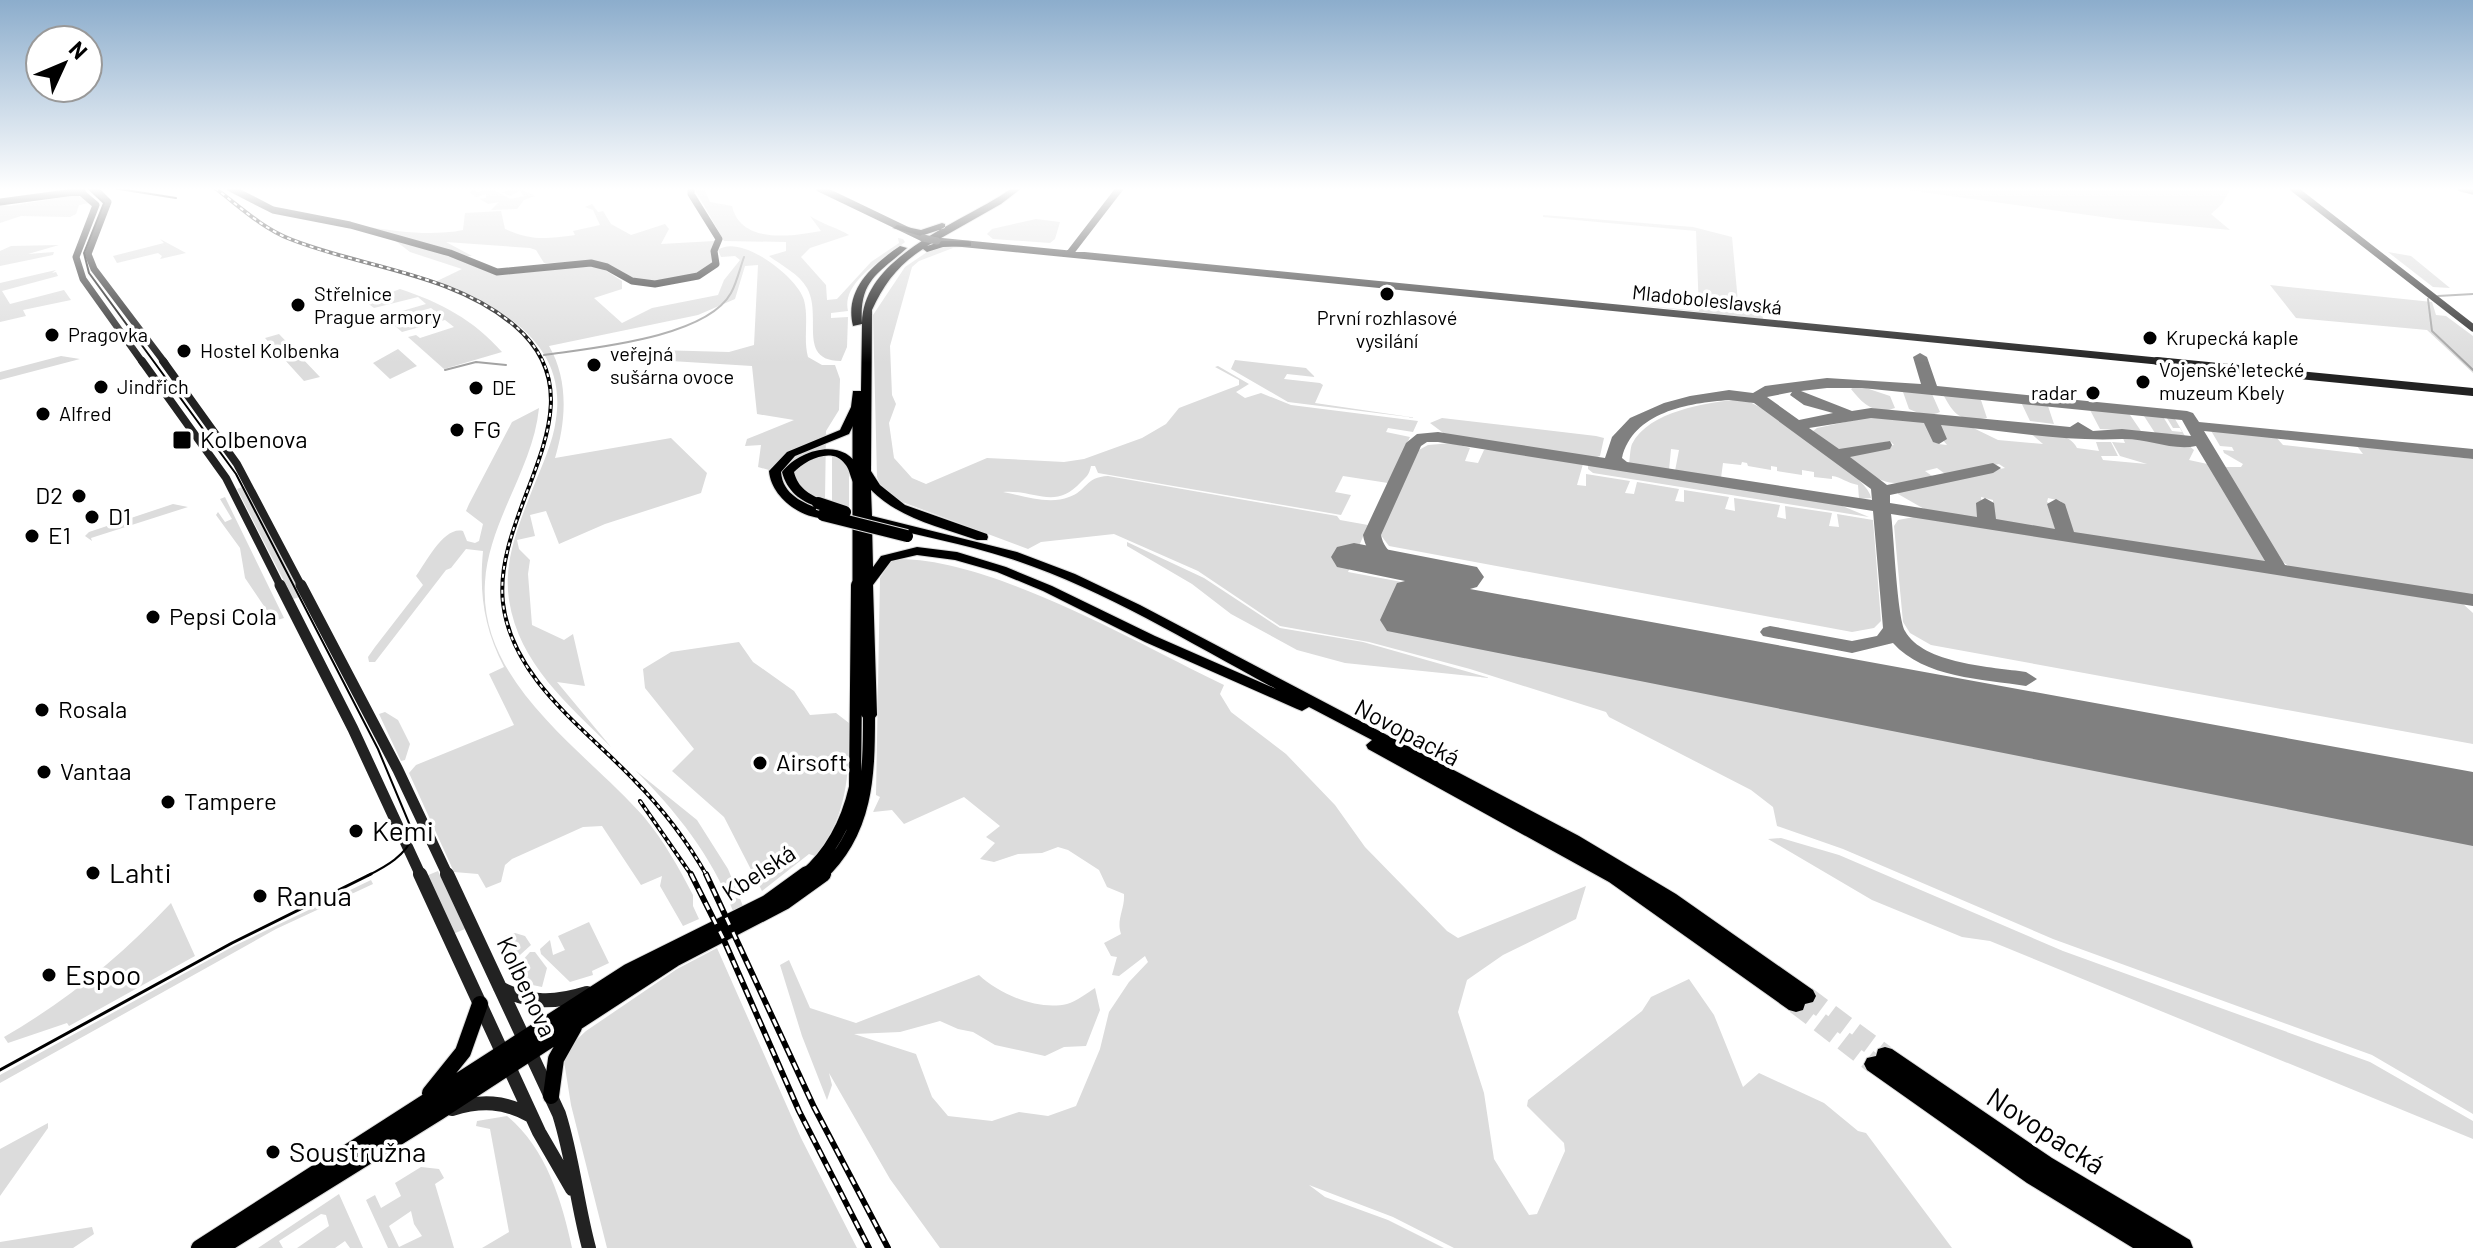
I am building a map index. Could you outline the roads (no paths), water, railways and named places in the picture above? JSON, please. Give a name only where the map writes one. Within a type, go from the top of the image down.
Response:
[{"type":"highway","points":[[861,324],[855,301],[859,290],[880,265],[907,246]]},
{"type":"highway","name":"Kbelská","points":[[857,407],[861,324],[875,290],[901,261],[924,246]]},
{"type":"highway","points":[[861,324],[890,281],[930,246]]},
{"type":"highway","points":[[916,256],[936,246]]},
{"type":"highway","name":"Kbelská","points":[[861,324],[869,715]]},
{"type":"highway","name":"Novopacká","points":[[857,407],[848,429],[838,436],[797,451],[779,464],[774,479],[788,498],[842,521],[1026,566],[1067,583],[1501,812],[1615,877],[1801,1000],[1670,899],[1586,848],[1085,583]]},
{"type":"highway","points":[[818,454],[838,455],[850,461],[888,501],[1050,564],[1085,583],[1024,559],[956,538],[832,508],[806,497],[792,486],[788,474],[794,463],[818,454]]},
{"type":"highway","points":[[867,595],[874,569],[884,559],[896,554],[921,551],[968,560],[1061,592],[1153,640],[1302,706]]},
{"type":"highway","name":"Novopacká","points":[[2153,1248],[2035,1176],[1880,1059],[2044,1165],[2182,1248]]},
{"type":"main road","name":"Kolbenova","points":[[80,246],[76,257],[83,279],[226,478],[335,692],[531,1116],[575,1194]]},
{"type":"main road","name":"Kolbenova","points":[[91,246],[88,254],[97,276],[232,455],[349,675],[551,1096],[565,1130],[575,1194],[589,1248]]},
{"type":"main road","points":[[428,246],[497,272],[591,263],[607,267],[632,281],[649,284],[692,278],[707,272],[716,264],[716,246]]},
{"type":"main road","name":"Mladoboleslavská","points":[[993,246],[1261,276],[2473,392]]},
{"type":"main road","points":[[1070,253],[1075,246]]},
{"type":"main road","points":[[2368,246],[2473,328]]},
{"type":"main road","name":"Kbelská","points":[[199,1248],[413,1110],[527,1045],[604,987],[668,949],[750,912],[777,896],[818,862],[843,829],[852,805],[857,772],[862,474],[857,407]]},
{"type":"main road","name":"Kbelská","points":[[527,1045],[581,1019],[678,956],[793,898],[828,868],[856,831],[866,804],[869,715]]},
{"type":"main road","points":[[500,987],[525,1001],[541,1004],[558,1002],[604,987]]},
{"type":"main road","points":[[413,1110],[458,1061],[480,1004]]},
{"type":"main road","points":[[551,1096],[550,1083],[557,1052],[581,1019]]},
{"type":"main road","name":"Kbelská","points":[[220,1248],[431,1116],[505,1059]]},
{"type":"main road","points":[[431,1116],[467,1104],[489,1102],[511,1105],[531,1116]]},
{"type":"waterway","points":[[544,355],[646,338],[698,321],[718,308],[731,293],[744,257]]},
{"type":"waterway","points":[[2438,296],[2473,294]]},
{"type":"waterway","points":[[2428,299],[2432,331],[2473,370]]},
{"type":"waterway","points":[[445,370],[476,362],[506,365]]},
{"type":"tunnel","points":[[1806,996],[1885,1055]]},
{"type":"tunnel","points":[[1796,1004],[1874,1064]]},
{"type":"tram line","points":[[87,246],[84,253],[89,273],[236,474],[378,749],[414,835],[400,855],[367,876]]},
{"type":"tram line","points":[[367,876],[371,874]]},
{"type":"tram line","points":[[0,1070],[232,943],[367,876]]},
{"type":"railway","points":[[310,246],[464,294],[491,308],[515,326],[540,357],[550,389],[549,423],[513,530],[504,567],[503,603],[509,630],[535,679],[655,802],[707,876]]},
{"type":"railway","points":[[640,801],[692,876]]},
{"type":"railway","points":[[692,876],[723,938],[799,1111],[869,1248]]},
{"type":"railway","points":[[707,876],[814,1107],[888,1248]]},
{"type":"place","name":"První rozhlasové vysilání","points":[[1387,294]]},
{"type":"place","name":"Střelnice Prague armory","points":[[298,305]]},
{"type":"place","name":"Pragovka","points":[[52,335]]},
{"type":"place","name":"Krupecká kaple","points":[[2150,338]]},
{"type":"place","name":"Hostel Kolbenka","points":[[184,351]]},
{"type":"place","name":"veřejná sušárna ovoce","points":[[594,365]]},
{"type":"place","name":"Vojenské letecké muzeum Kbely","points":[[2143,382]]},
{"type":"place","name":"Jindřich","points":[[101,387]]},
{"type":"place","name":"DE","points":[[476,388]]},
{"type":"place","name":"radar","points":[[2093,393]]},
{"type":"place","name":"Alfred","points":[[43,414]]},
{"type":"place","name":"FG","points":[[457,430]]},
{"type":"place","name":"Kolbenova","points":[[182,440]]},
{"type":"place","name":"D2","points":[[79,496]]},
{"type":"place","name":"D1","points":[[92,517]]},
{"type":"place","name":"E1","points":[[32,536]]},
{"type":"place","name":"Pepsi Cola","points":[[153,617]]},
{"type":"place","name":"Rosala","points":[[42,710]]},
{"type":"place","name":"Airsoft","points":[[760,763]]},
{"type":"place","name":"Vantaa","points":[[44,772]]},
{"type":"place","name":"Tampere","points":[[168,802]]},
{"type":"place","name":"Kemi","points":[[356,831]]},
{"type":"place","name":"Lahti","points":[[93,873]]},
{"type":"place","name":"Ranua","points":[[260,896]]},
{"type":"place","name":"Espoo","points":[[49,975]]},
{"type":"place","name":"Soustružna","points":[[273,1152]]}]
